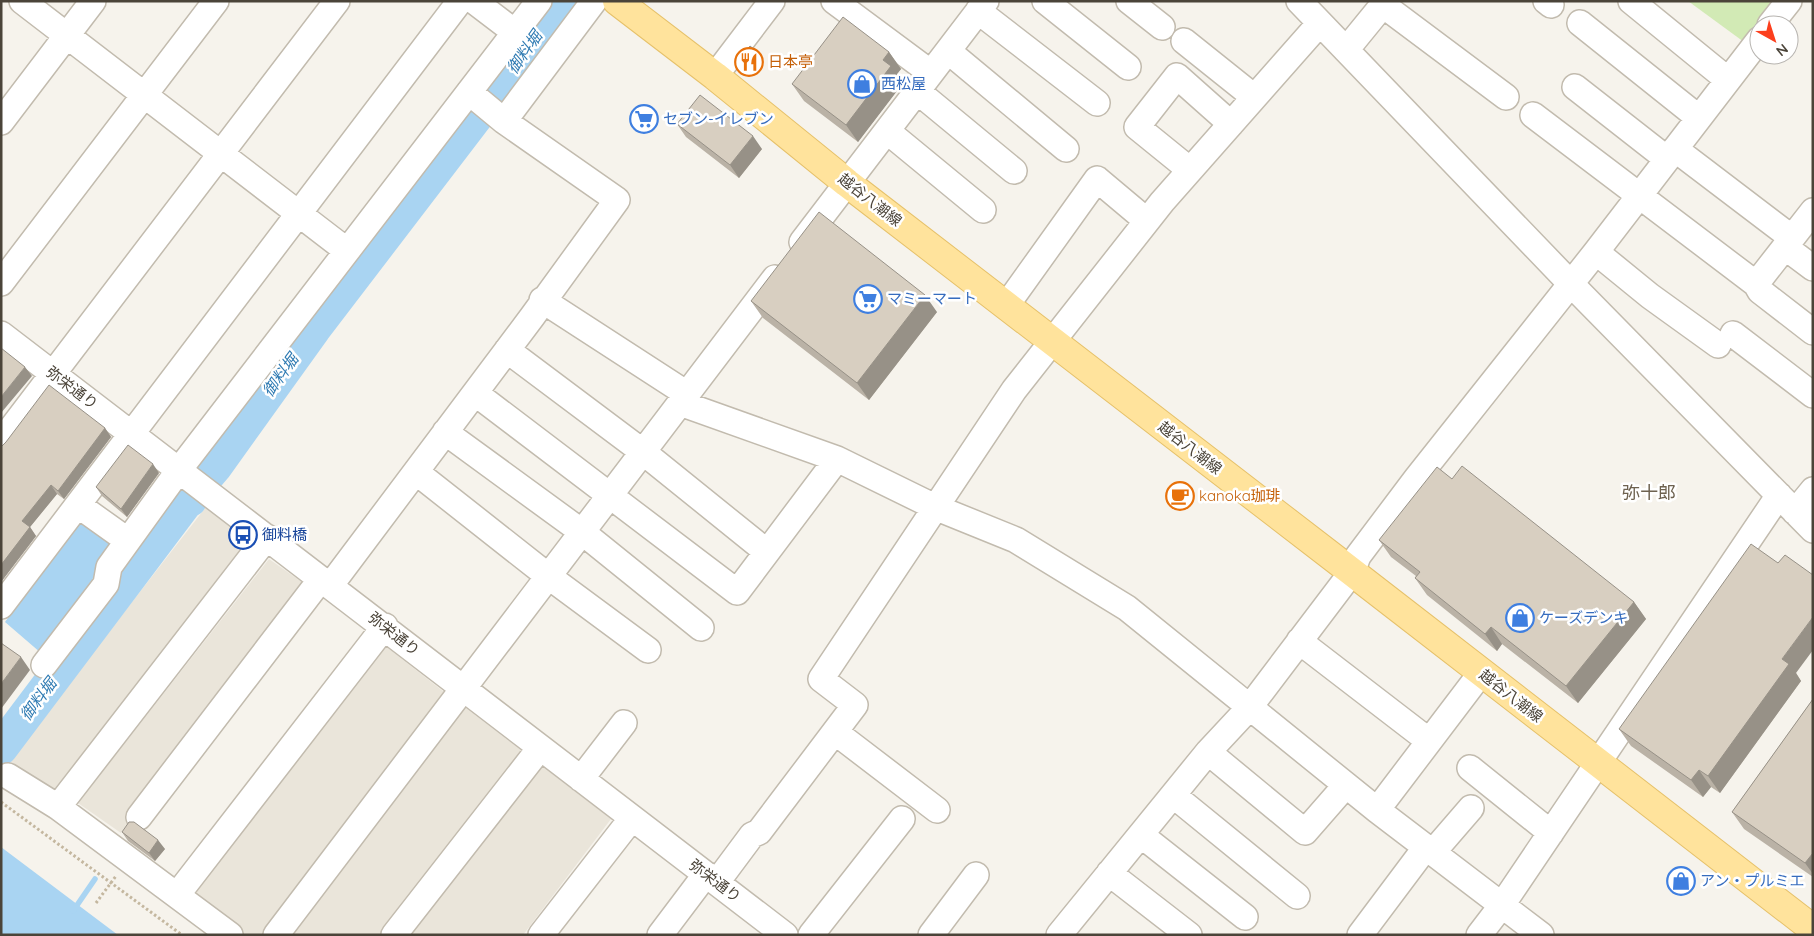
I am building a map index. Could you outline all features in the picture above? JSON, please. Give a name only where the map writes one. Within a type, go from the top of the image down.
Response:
[{"type":"main road","name":"越谷八潮線","points":[[617,1],[715,76],[847,183],[1813,929]]},
{"type":"street","points":[[22,1],[346,250]]},
{"type":"street","points":[[1,122],[93,1]]},
{"type":"street","points":[[1,283],[216,1]]},
{"type":"street","points":[[1,442],[337,1]]},
{"type":"street","points":[[1,606],[460,1]]},
{"type":"street","points":[[474,1],[516,33]]},
{"type":"street","points":[[44,665],[106,584],[109,567],[127,540],[182,473],[346,250],[472,94],[539,1]]},
{"type":"street","points":[[502,119],[594,1]]},
{"type":"street","points":[[715,76],[772,1]]},
{"type":"street","points":[[834,1],[924,82],[1014,171]]},
{"type":"street","points":[[1045,1],[1128,67]]},
{"type":"street","points":[[1129,1],[1162,27]]},
{"type":"street","points":[[1299,1],[1571,284],[1813,530]]},
{"type":"street","points":[[1631,1],[1728,80]]},
{"type":"street","points":[[1778,15],[1789,1]]},
{"type":"street","points":[[1346,50],[1384,3],[1506,96]]},
{"type":"street","points":[[276,935],[982,6],[1097,104]]},
{"type":"street","points":[[660,935],[752,835],[759,832],[855,705],[820,679],[937,508],[1014,390],[1147,221],[1320,23]]},
{"type":"street","points":[[1580,23],[1699,118]]},
{"type":"street","points":[[1184,41],[1254,97]]},
{"type":"street","points":[[948,51],[1066,149]]},
{"type":"street","points":[[1059,935],[1208,752],[1249,708],[1352,572],[1358,556],[1416,479],[1571,284],[1749,53]]},
{"type":"street","points":[[1190,170],[1137,127],[1177,76],[1231,124]]},
{"type":"street","points":[[1575,87],[1671,154],[1789,242],[1813,268]]},
{"type":"street","points":[[139,817],[416,472],[617,200],[502,119],[472,94]]},
{"type":"street","points":[[1533,115],[1756,284],[1760,291],[1813,332]]},
{"type":"street","points":[[887,131],[983,210]]},
{"type":"street","points":[[1006,306],[1097,179],[1147,221]]},
{"type":"street","points":[[1756,284],[1813,211]]},
{"type":"street","points":[[1596,252],[1650,296],[1813,395]]},
{"type":"street","points":[[542,300],[675,388],[683,398],[837,459],[937,508],[1016,540],[1126,608],[1377,810],[1541,935]]},
{"type":"street","name":"弥栄通り","points":[[1,334],[385,626],[540,748],[785,935]]},
{"type":"street","points":[[507,350],[642,452],[767,552]]},
{"type":"street","points":[[475,393],[736,592],[837,459]]},
{"type":"street","points":[[446,432],[582,532],[701,628]]},
{"type":"street","points":[[416,472],[548,576],[648,650]]},
{"type":"street","points":[[1479,935],[1502,905],[1598,763],[1787,504],[1813,490]]},
{"type":"street","points":[[78,505],[127,540]]},
{"type":"street","points":[[58,808],[267,538]]},
{"type":"street","points":[[177,895],[385,626]]},
{"type":"street","points":[[1299,641],[1429,741]]},
{"type":"street","points":[[1377,810],[1481,673]]},
{"type":"street","points":[[581,779],[624,723]]},
{"type":"street","points":[[835,732],[937,810]]},
{"type":"street","points":[[394,935],[540,748]]},
{"type":"street","points":[[1208,752],[1306,832],[1346,785]]},
{"type":"street","points":[[1470,768],[1550,833]]},
{"type":"street","points":[[8,776],[58,808],[230,935]]},
{"type":"street","points":[[1173,795],[1297,896]]},
{"type":"street","points":[[1360,935],[1430,850],[1471,808]]},
{"type":"street","points":[[540,935],[632,818]]},
{"type":"street","points":[[811,935],[902,819]]},
{"type":"street","points":[[1141,835],[1246,917]]},
{"type":"street","points":[[1109,873],[1189,935]]},
{"type":"street","points":[[931,935],[976,875]]},
{"type":"path","points":[[1,802],[182,935]]},
{"type":"path","points":[[96,903],[111,882]]},
{"type":"shaded area","points":[[206,507],[254,543],[63,800],[9,760]]},
{"type":"shaded area","points":[[269,559],[309,587],[121,833],[78,803]]},
{"type":"shaded area","points":[[384,645],[444,692],[263,935],[243,935],[190,894]]},
{"type":"shaded area","points":[[462,705],[611,819],[523,935],[283,935]]},
{"type":"green space","points":[[1688,1],[1775,1],[1764,15],[1749,15],[1749,35],[1744,42]]},
{"type":"water","points":[[85,512],[121,538],[41,653],[5,622]]},
{"type":"water","points":[[1,847],[118,935],[1,935]]},
{"type":"building","points":[[843,17],[889,52],[883,60],[891,66],[846,125],[792,84]]},
{"type":"building","points":[[750,46],[760,54],[746,71],[736,63]]},
{"type":"building","points":[[700,95],[753,136],[730,165],[677,124]]},
{"type":"building","points":[[819,212],[925,295],[857,383],[751,301]]},
{"type":"building","points":[[1,348],[25,367],[1,397]]},
{"type":"building","points":[[49,385],[105,428],[58,491],[51,485],[22,521],[30,527],[1,565],[1,447]]},
{"type":"building","points":[[128,445],[153,464],[121,509],[96,487]]},
{"type":"building","points":[[1462,466],[1634,602],[1566,686],[1491,627],[1485,634],[1415,578],[1420,572],[1379,540],[1437,467],[1452,479]]},
{"type":"building","points":[[1751,544],[1778,563],[1785,555],[1813,575],[1813,617],[1782,659],[1789,664],[1708,776],[1699,770],[1691,780],[1619,729]]},
{"type":"building","points":[[1,643],[21,657],[1,684]]},
{"type":"building","points":[[1813,699],[1813,853],[1805,863],[1732,812]]},
{"type":"building","points":[[129,822],[134,822],[158,840],[149,853],[122,832]]},
{"type":"waterway","name":"御料堀","points":[[1,748],[187,501],[190,500],[192,494],[215,467],[314,329],[521,58],[559,1]]},
{"type":"waterway","points":[[73,911],[95,879]]},
{"type":"place","name":"日本亭","points":[[749,62]]},
{"type":"place","name":"西松屋","points":[[862,84]]},
{"type":"place","name":"セブン-イレブン","points":[[644,119]]},
{"type":"place","name":"マミーマート","points":[[868,299]]},
{"type":"place","name":"kanoka珈琲","points":[[1180,496]]},
{"type":"place","name":"御料橋","points":[[243,535]]},
{"type":"place","name":"ケーズデンキ","points":[[1520,618]]},
{"type":"place","name":"アン・プルミエ","points":[[1681,881]]},
{"type":"district","name":"弥十郎","points":[[1649,493]]}]
